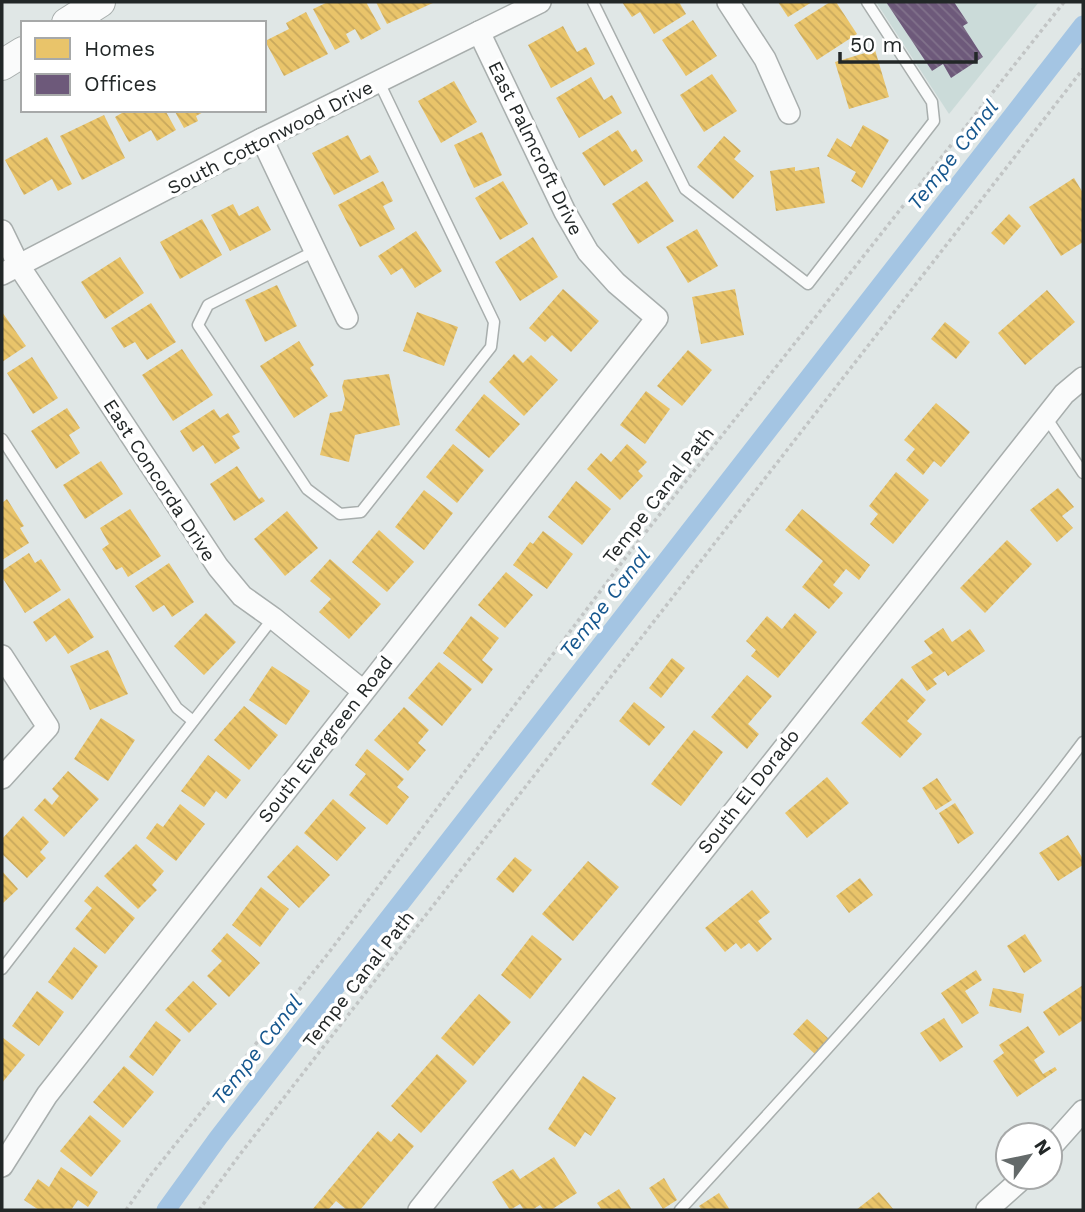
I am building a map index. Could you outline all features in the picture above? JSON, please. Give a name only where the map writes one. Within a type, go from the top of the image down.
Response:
[{"type":"main road","points":[[70,21],[100,2]]},
{"type":"main road","points":[[2,65],[21,53]]},
{"type":"street","name":"South Cottonwood Drive","points":[[10,270],[262,139],[540,2]]},
{"type":"street","points":[[728,2],[765,59],[789,113]]},
{"type":"street","name":"East Palmcroft Drive","points":[[479,32],[565,212],[588,252],[616,283],[657,318]]},
{"type":"street","points":[[262,139],[347,318]]},
{"type":"street","name":"East Concorda Drive","points":[[2,231],[10,270],[218,567],[242,596],[363,691]]},
{"type":"street","name":"South Evergreen Road","points":[[2,1166],[47,1095],[657,318]]},
{"type":"street","name":"South El Dorado","points":[[419,1210],[1064,394],[1083,378]]},
{"type":"street","points":[[2,656],[48,727],[2,778]]},
{"type":"street","points":[[1064,1132],[1083,1111]]},
{"type":"street","points":[[987,1210],[1008,1191]]},
{"type":"lane","points":[[593,2],[685,188],[808,284],[934,121],[932,102],[867,2]]},
{"type":"lane","points":[[315,251],[208,305],[198,325],[307,489],[340,514],[361,512],[491,346],[494,322],[379,82]]},
{"type":"lane","points":[[1046,417],[1083,473]]},
{"type":"lane","points":[[2,439],[177,708],[193,722]]},
{"type":"lane","points":[[2,969],[273,618]]},
{"type":"lane","points":[[680,1210],[928,936],[1030,813],[1083,742]]},
{"type":"path","name":"Tempe Canal Path","points":[[127,1210],[150,1176],[399,860],[623,561],[1065,2]]},
{"type":"path","name":"Tempe Canal Path","points":[[199,1210],[1083,69]]},
{"type":"shaded area","points":[[876,2],[1039,2],[949,114]]},
{"type":"building: Homes","points":[[328,2],[366,2],[381,29],[361,40],[355,29],[346,34],[350,42],[335,50],[313,9]]},
{"type":"building: Homes","points":[[376,2],[435,2],[387,24]]},
{"type":"building: Homes","points":[[622,2],[679,2],[686,14],[654,34],[640,12],[632,17]]},
{"type":"building: Homes","points":[[778,2],[812,2],[788,17]]},
{"type":"building: Homes","points":[[830,2],[836,2],[857,34],[817,60],[794,25]]},
{"type":"building: Homes","points":[[306,12],[328,54],[284,76],[266,40],[289,29],[286,23]]},
{"type":"building: Homes","points":[[693,20],[717,56],[686,76],[662,40]]},
{"type":"building: Homes","points":[[563,26],[577,52],[586,47],[595,64],[551,88],[528,45]]},
{"type":"building: Homes","points":[[875,50],[889,97],[849,109],[835,62]]},
{"type":"building: Homes","points":[[712,74],[737,111],[704,132],[680,95]]},
{"type":"building: Homes","points":[[591,77],[604,100],[612,95],[622,113],[579,138],[556,98]]},
{"type":"building: Homes","points":[[454,81],[477,122],[441,143],[418,101]]},
{"type":"building: Homes","points":[[124,112],[166,112],[176,130],[157,141],[151,130],[129,142],[115,117]]},
{"type":"building: Homes","points":[[175,112],[203,112],[196,116],[198,121],[184,128]]},
{"type":"building: Homes","points":[[104,115],[125,158],[82,180],[60,136]]},
{"type":"building: Homes","points":[[863,125],[889,140],[862,188],[851,181],[856,172],[827,156],[837,138],[851,147]]},
{"type":"building: Homes","points":[[618,130],[632,152],[636,149],[643,161],[604,186],[582,153]]},
{"type":"building: Homes","points":[[482,132],[502,175],[474,188],[454,145]]},
{"type":"building: Homes","points":[[348,135],[361,160],[370,155],[379,172],[334,195],[312,153]]},
{"type":"building: Homes","points":[[724,136],[741,151],[734,159],[754,176],[733,199],[697,167]]},
{"type":"building: Homes","points":[[47,137],[72,184],[58,191],[52,179],[24,195],[5,160]]},
{"type":"building: Homes","points":[[795,167],[795,171],[819,167],[825,203],[776,211],[770,171]]},
{"type":"building: Homes","points":[[1074,178],[1083,193],[1083,242],[1061,256],[1029,207]]},
{"type":"building: Homes","points":[[383,181],[393,201],[383,206],[395,229],[360,247],[338,205]]},
{"type":"building: Homes","points":[[503,181],[528,224],[500,240],[475,198]]},
{"type":"building: Homes","points":[[647,181],[674,221],[638,244],[612,204]]},
{"type":"building: Homes","points":[[233,204],[239,216],[258,206],[271,230],[230,251],[211,215]]},
{"type":"building: Homes","points":[[1009,214],[1021,226],[1004,245],[991,233]]},
{"type":"building: Homes","points":[[202,219],[222,255],[180,279],[160,242]]},
{"type":"building: Homes","points":[[697,229],[718,266],[688,283],[666,247]]},
{"type":"building: Homes","points":[[416,231],[442,271],[415,288],[402,268],[391,275],[378,256]]},
{"type":"building: Homes","points":[[533,237],[558,277],[520,301],[495,262]]},
{"type":"building: Homes","points":[[120,257],[144,293],[105,319],[81,282]]},
{"type":"building: Homes","points":[[277,285],[297,326],[265,342],[245,300]]},
{"type":"building: Homes","points":[[563,289],[599,321],[571,352],[552,335],[545,342],[529,328]]},
{"type":"building: Homes","points":[[735,289],[744,335],[701,344],[692,297]]},
{"type":"building: Homes","points":[[1047,290],[1075,322],[1025,365],[998,333]]},
{"type":"building: Homes","points":[[151,303],[176,342],[147,360],[135,342],[124,348],[111,328]]},
{"type":"building: Homes","points":[[2,312],[26,346],[2,362]]},
{"type":"building: Homes","points":[[417,312],[458,327],[444,366],[403,351]]},
{"type":"building: Homes","points":[[945,322],[970,342],[956,359],[931,339]]},
{"type":"building: Homes","points":[[299,341],[314,365],[310,368],[328,396],[294,418],[260,366]]},
{"type":"building: Homes","points":[[182,349],[213,395],[173,421],[142,375]]},
{"type":"building: Homes","points":[[688,350],[712,370],[682,406],[657,386]]},
{"type":"building: Homes","points":[[514,354],[523,363],[531,355],[558,380],[524,416],[489,382]]},
{"type":"building: Homes","points":[[32,357],[58,398],[33,414],[7,373]]},
{"type":"building: Homes","points":[[389,374],[400,425],[355,435],[349,462],[320,455],[330,413],[342,411],[345,399],[342,387],[344,380]]},
{"type":"building: Homes","points":[[646,391],[670,409],[645,444],[620,425]]},
{"type":"building: Homes","points":[[484,394],[520,424],[489,458],[455,430]]},
{"type":"building: Homes","points":[[936,403],[970,432],[941,467],[934,461],[923,475],[906,460],[915,449],[904,440]]},
{"type":"building: Homes","points":[[67,408],[80,428],[69,435],[80,453],[56,469],[31,431]]},
{"type":"building: Homes","points":[[214,409],[220,418],[228,413],[240,432],[232,436],[240,448],[215,464],[203,445],[193,452],[180,431]]},
{"type":"building: Homes","points":[[453,444],[484,470],[457,503],[426,477]]},
{"type":"building: Homes","points":[[627,444],[647,462],[638,471],[643,476],[620,500],[587,469],[601,453],[611,462]]},
{"type":"building: Homes","points":[[101,461],[123,494],[85,519],[63,485]]},
{"type":"building: Homes","points":[[237,466],[259,499],[262,497],[265,501],[234,521],[210,484]]},
{"type":"building: Homes","points":[[896,472],[929,500],[893,544],[870,524],[878,514],[869,506]]},
{"type":"building: Homes","points":[[576,481],[611,509],[582,545],[548,517]]},
{"type":"building: Homes","points":[[1058,488],[1074,507],[1062,516],[1073,528],[1057,542],[1030,510]]},
{"type":"building: Homes","points":[[424,490],[453,513],[424,550],[395,527]]},
{"type":"building: Homes","points":[[7,499],[24,526],[20,528],[29,543],[2,560],[2,503]]},
{"type":"building: Homes","points":[[130,509],[161,556],[128,577],[122,567],[116,570],[102,549],[109,544],[100,528]]},
{"type":"building: Homes","points":[[802,509],[870,565],[859,580],[846,569],[833,585],[843,593],[829,609],[802,587],[823,561],[785,530]]},
{"type":"building: Homes","points":[[287,511],[318,548],[285,576],[254,539]]},
{"type":"building: Homes","points":[[379,530],[414,562],[387,592],[352,562]]},
{"type":"building: Homes","points":[[543,531],[573,554],[547,589],[513,565],[530,542],[533,544]]},
{"type":"building: Homes","points":[[1007,540],[1032,564],[985,613],[960,588]]},
{"type":"building: Homes","points":[[29,553],[35,563],[41,559],[61,590],[25,613],[2,577],[2,571]]},
{"type":"building: Homes","points":[[330,559],[381,604],[349,639],[319,612],[331,599],[310,581]]},
{"type":"building: Homes","points":[[169,563],[194,602],[172,617],[164,605],[153,612],[135,586]]},
{"type":"building: Homes","points":[[506,572],[533,595],[505,628],[478,605]]},
{"type":"building: Homes","points":[[69,598],[94,637],[68,654],[55,635],[46,642],[33,622]]},
{"type":"building: Homes","points":[[206,613],[236,642],[204,675],[174,646]]},
{"type":"building: Homes","points":[[795,613],[817,632],[778,678],[751,656],[756,650],[746,641],[767,616],[782,629]]},
{"type":"building: Homes","points":[[471,616],[499,638],[482,660],[493,669],[482,684],[443,653]]},
{"type":"building: Homes","points":[[943,628],[952,642],[970,629],[985,651],[948,676],[945,671],[933,679],[937,684],[927,691],[911,667],[933,653],[924,641]]},
{"type":"building: Homes","points":[[108,650],[128,694],[90,710],[70,666]]},
{"type":"building: Homes","points":[[672,658],[685,668],[661,698],[649,688]]},
{"type":"building: Homes","points":[[439,662],[472,689],[442,726],[408,698]]},
{"type":"building: Homes","points":[[272,666],[310,691],[286,725],[249,700]]},
{"type":"building: Homes","points":[[747,675],[772,696],[748,724],[759,734],[747,749],[711,717]]},
{"type":"building: Homes","points":[[902,678],[926,700],[907,721],[922,734],[900,758],[861,723]]},
{"type":"building: Homes","points":[[634,702],[665,727],[649,746],[619,721]]},
{"type":"building: Homes","points":[[244,706],[278,735],[249,770],[214,740]]},
{"type":"building: Homes","points":[[404,707],[429,730],[418,743],[426,750],[408,771],[374,740]]},
{"type":"building: Homes","points":[[101,718],[135,740],[108,781],[74,759]]},
{"type":"building: Homes","points":[[694,730],[723,752],[681,806],[651,784]]},
{"type":"building: Homes","points":[[367,749],[404,779],[397,787],[409,797],[387,825],[349,795],[366,774],[355,765]]},
{"type":"building: Homes","points":[[208,755],[241,780],[226,799],[216,791],[204,807],[181,791]]},
{"type":"building: Homes","points":[[68,771],[99,799],[64,837],[34,810],[45,798],[52,805],[59,796],[52,789]]},
{"type":"building: Homes","points":[[827,777],[849,803],[807,838],[785,813]]},
{"type":"building: Homes","points":[[937,778],[952,800],[936,810],[922,788]]},
{"type":"building: Homes","points":[[333,799],[366,828],[337,861],[304,833]]},
{"type":"building: Homes","points":[[955,803],[974,833],[958,844],[939,813]]},
{"type":"building: Homes","points":[[180,804],[205,824],[176,861],[146,838],[157,823],[163,827]]},
{"type":"building: Homes","points":[[23,816],[49,842],[40,852],[46,858],[27,878],[2,854],[2,839]]},
{"type":"building: Homes","points":[[1068,835],[1083,859],[1083,865],[1058,881],[1039,853]]},
{"type":"building: Homes","points":[[136,844],[164,871],[152,885],[157,890],[138,909],[104,876]]},
{"type":"building: Homes","points":[[297,845],[330,875],[299,908],[267,877]]},
{"type":"building: Homes","points":[[515,857],[532,870],[513,893],[496,879]]},
{"type":"building: Homes","points":[[588,861],[619,887],[573,941],[542,914]]},
{"type":"building: Homes","points":[[2,871],[18,889],[2,904]]},
{"type":"building: Homes","points":[[860,878],[873,895],[849,913],[836,896]]},
{"type":"building: Homes","points":[[97,886],[135,918],[105,954],[75,929],[92,908],[84,901]]},
{"type":"building: Homes","points":[[261,887],[289,909],[260,947],[232,925]]},
{"type":"building: Homes","points":[[752,890],[770,912],[758,921],[772,939],[757,952],[749,943],[741,949],[736,943],[725,952],[705,928]]},
{"type":"building: Homes","points":[[227,933],[260,963],[229,997],[207,976],[222,961],[211,951]]},
{"type":"building: Homes","points":[[1025,934],[1042,961],[1024,973],[1007,946]]},
{"type":"building: Homes","points":[[532,935],[562,959],[530,999],[501,975]]},
{"type":"building: Homes","points":[[74,947],[98,966],[72,1000],[48,982]]},
{"type":"building: Homes","points":[[976,970],[982,980],[965,991],[979,1013],[962,1024],[941,993]]},
{"type":"building: Homes","points":[[193,981],[217,1004],[189,1033],[165,1010]]},
{"type":"building: Homes","points":[[1083,985],[1083,1020],[1059,1036],[1043,1012]]},
{"type":"building: Homes","points":[[993,988],[1024,994],[1021,1013],[989,1006]]},
{"type":"building: Homes","points":[[37,991],[64,1012],[39,1046],[12,1026]]},
{"type":"building: Homes","points":[[479,994],[511,1022],[473,1066],[441,1038]]},
{"type":"building: Homes","points":[[944,1018],[963,1047],[940,1062],[920,1033]]},
{"type":"building: Homes","points":[[807,1019],[829,1039],[815,1054],[793,1034]]},
{"type":"building: Homes","points":[[156,1021],[181,1040],[153,1076],[129,1057]]},
{"type":"building: Homes","points":[[1028,1026],[1045,1052],[1034,1060],[1043,1074],[1055,1067],[1057,1070],[1017,1097],[993,1061],[1004,1053],[999,1045]]},
{"type":"building: Homes","points":[[2,1037],[25,1055],[2,1083]]},
{"type":"building: Homes","points":[[437,1054],[467,1081],[421,1133],[391,1106]]},
{"type":"building: Homes","points":[[124,1066],[154,1092],[123,1128],[93,1102]]},
{"type":"building: Homes","points":[[583,1076],[616,1098],[591,1136],[585,1132],[575,1147],[548,1129]]},
{"type":"building: Homes","points":[[90,1115],[121,1141],[91,1177],[60,1151]]},
{"type":"building: Homes","points":[[378,1131],[391,1142],[399,1133],[414,1146],[360,1210],[347,1210],[336,1201],[328,1210],[312,1210]]},
{"type":"building: Homes","points":[[554,1157],[577,1193],[551,1210],[544,1210],[540,1205],[532,1210],[524,1210],[520,1204],[510,1210],[492,1182],[513,1169],[520,1179]]},
{"type":"building: Homes","points":[[61,1167],[98,1192],[88,1207],[78,1200],[71,1210],[39,1210],[24,1200],[38,1179],[49,1187]]},
{"type":"building: Homes","points":[[664,1178],[677,1200],[663,1209],[649,1188]]},
{"type":"building: Homes","points":[[619,1189],[632,1210],[602,1210],[597,1203]]},
{"type":"building: Homes","points":[[879,1192],[894,1210],[856,1210]]},
{"type":"building: Homes","points":[[719,1193],[730,1210],[702,1210],[699,1206]]},
{"type":"building: Offices","points":[[886,2],[954,2],[968,23],[963,26],[983,57],[951,78],[943,64],[932,71]]},
{"type":"waterway","name":"Tempe Canal","points":[[166,1210],[218,1138],[1083,25]]}]
